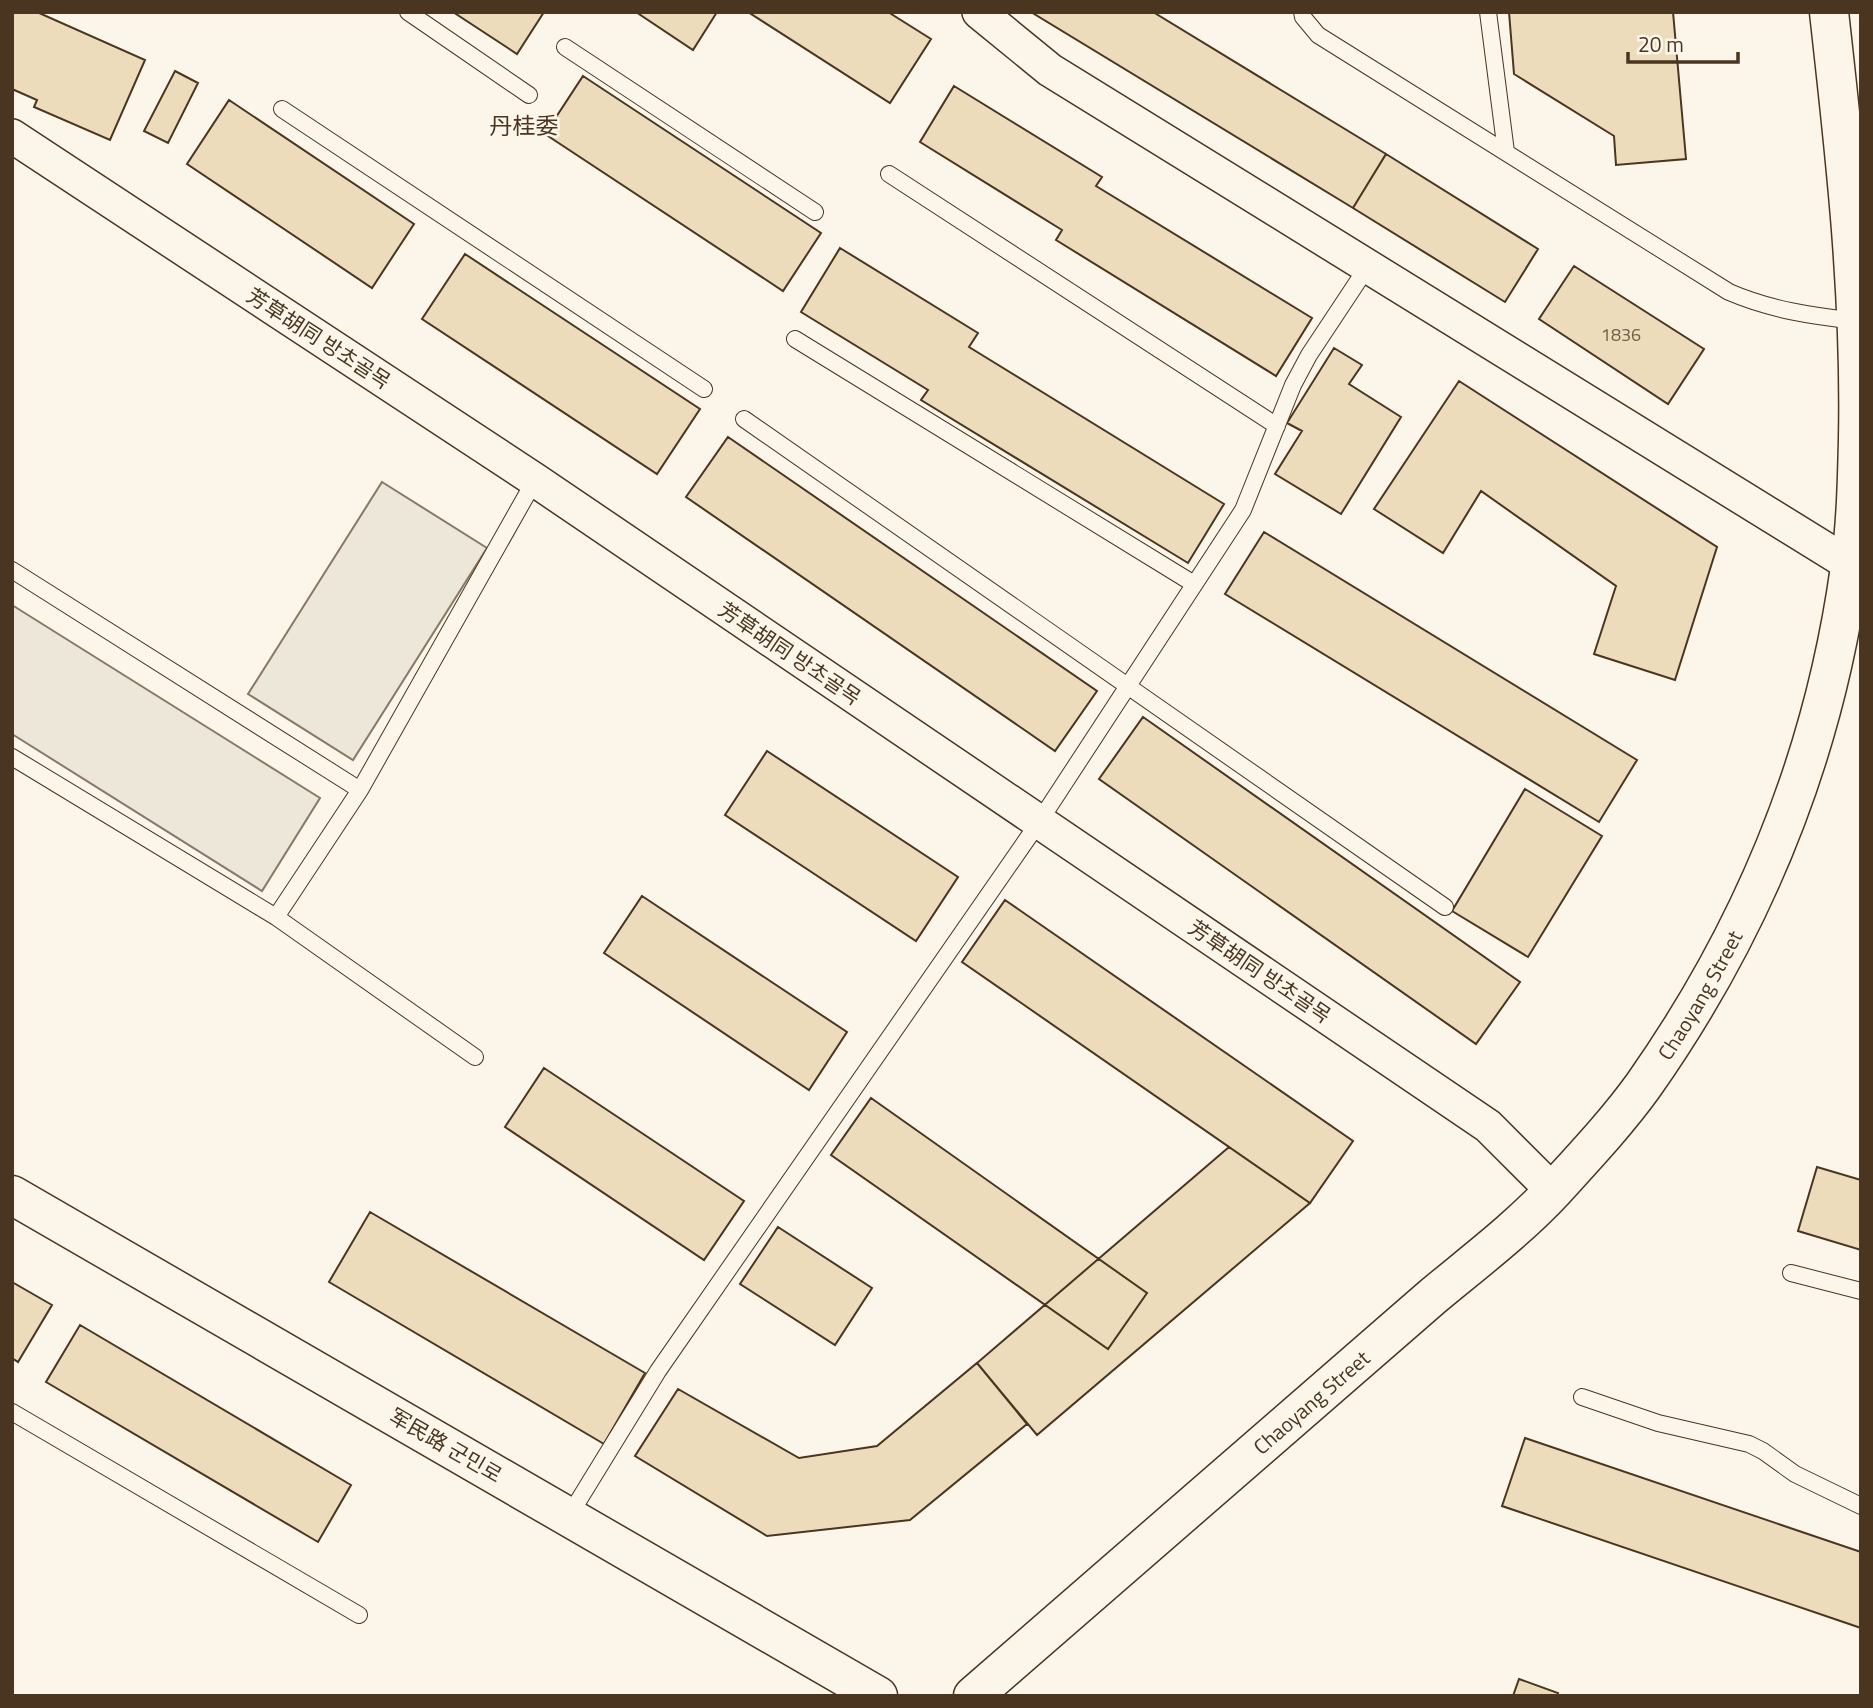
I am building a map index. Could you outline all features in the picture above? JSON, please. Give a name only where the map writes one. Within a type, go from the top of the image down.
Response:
[{"type":"main road","name":"Chaoyang Street","points":[[973,1696],[1496,1244],[1553,1191],[1641,1089],[1721,964],[1788,820],[1835,656],[1851,565],[1857,461],[1857,321],[1843,87],[1829,12]]},
{"type":"main road","name":"军民路 군민로","points":[[12,1195],[878,1696]]},
{"type":"street","points":[[979,12],[1050,70],[1851,565]]},
{"type":"street","name":"芳草胡同 방초골목","points":[[12,136],[535,480],[1488,1126],[1553,1191]]},
{"type":"lane","points":[[408,12],[529,95]]},
{"type":"lane","points":[[1302,12],[1318,35],[1729,292],[1755,303],[1795,314],[1857,321]]},
{"type":"lane","points":[[1489,12],[1506,152]]},
{"type":"lane","points":[[565,47],[816,212]]},
{"type":"lane","points":[[282,109],[704,389]]},
{"type":"lane","points":[[889,174],[1277,426]]},
{"type":"lane","points":[[569,1516],[658,1371],[1039,822],[1243,510],[1293,385],[1309,355],[1368,266]]},
{"type":"lane","points":[[795,339],[1194,584]]},
{"type":"lane","points":[[744,419],[1445,907]]},
{"type":"lane","points":[[276,916],[360,790],[535,480]]},
{"type":"lane","points":[[12,570],[360,790]]},
{"type":"lane","points":[[12,757],[276,916],[475,1057]]},
{"type":"lane","points":[[1791,1273],[1861,1291]]},
{"type":"lane","points":[[1582,1397],[1658,1423],[1749,1444],[1796,1475],[1861,1506]]},
{"type":"lane","points":[[12,1412],[359,1615]]},
{"type":"shaded area","points":[[382,482],[487,548],[353,760],[248,694]]},
{"type":"shaded area","points":[[12,605],[320,798],[262,891],[12,734]]},
{"type":"building","points":[[12,12],[37,12],[145,60],[110,140],[34,107],[37,100],[12,89]]},
{"type":"building","points":[[453,12],[544,12],[517,54]]},
{"type":"building","points":[[636,12],[717,12],[693,50]]},
{"type":"building","points":[[748,12],[888,12],[931,39],[890,103]]},
{"type":"building","points":[[1031,12],[1153,12],[1386,154],[1353,208]]},
{"type":"building","points":[[1509,12],[1673,12],[1686,159],[1616,165],[1614,136],[1514,74]]},
{"type":"building","points":[[175,71],[198,83],[168,143],[144,131]]},
{"type":"building","points":[[583,76],[821,233],[783,291],[545,134]]},
{"type":"building","points":[[954,86],[1102,177],[1096,186],[1312,318],[1276,376],[1056,240],[1062,230],[920,142]]},
{"type":"building","points":[[229,100],[414,224],[372,288],[187,164]]},
{"type":"building","points":[[1386,154],[1538,249],[1505,302],[1353,208]]},
{"type":"building","points":[[840,248],[978,333],[969,347],[1224,504],[1188,563],[921,400],[928,390],[801,312]]},
{"type":"building","points":[[465,254],[700,409],[657,474],[422,319]]},
{"type":"building","points":[[1574,266],[1704,349],[1668,404],[1539,319]]},
{"type":"building","points":[[1334,348],[1362,365],[1349,384],[1401,417],[1341,514],[1275,474],[1302,431],[1287,423]]},
{"type":"building","points":[[1459,381],[1717,547],[1675,680],[1594,654],[1616,586],[1481,491],[1443,553],[1374,509]]},
{"type":"building","points":[[728,437],[1097,691],[1055,751],[686,497]]},
{"type":"building","points":[[1264,532],[1637,760],[1599,822],[1225,594]]},
{"type":"building","points":[[1143,717],[1520,982],[1476,1044],[1099,779]]},
{"type":"building","points":[[767,751],[958,877],[916,941],[725,815]]},
{"type":"building","points":[[1525,789],[1602,836],[1528,957],[1452,911]]},
{"type":"building","points":[[642,896],[847,1032],[809,1090],[604,953]]},
{"type":"building","points":[[1005,900],[1353,1141],[1310,1203],[962,962]]},
{"type":"building","points":[[544,1068],[744,1201],[704,1260],[505,1127]]},
{"type":"building","points":[[871,1098],[1147,1293],[1108,1349],[831,1155]]},
{"type":"building","points":[[1229,1147],[1310,1203],[1037,1435],[977,1363]]},
{"type":"building","points":[[1817,1167],[1861,1180],[1861,1250],[1798,1231]]},
{"type":"building","points":[[370,1212],[645,1373],[604,1444],[329,1282]]},
{"type":"building","points":[[778,1227],[872,1288],[835,1345],[740,1284]]},
{"type":"building","points":[[12,1282],[52,1305],[18,1362],[12,1358]]},
{"type":"building","points":[[80,1325],[351,1485],[318,1542],[46,1382]]},
{"type":"building","points":[[977,1363],[1027,1424],[910,1520],[767,1536],[635,1456],[678,1389],[799,1458],[877,1446]]},
{"type":"building","points":[[1525,1438],[1861,1552],[1861,1628],[1502,1506]]},
{"type":"building","points":[[1519,1679],[1558,1693],[1557,1696],[1513,1696]]},
{"type":"district","name":"丹桂委","points":[[524,125]]}]
